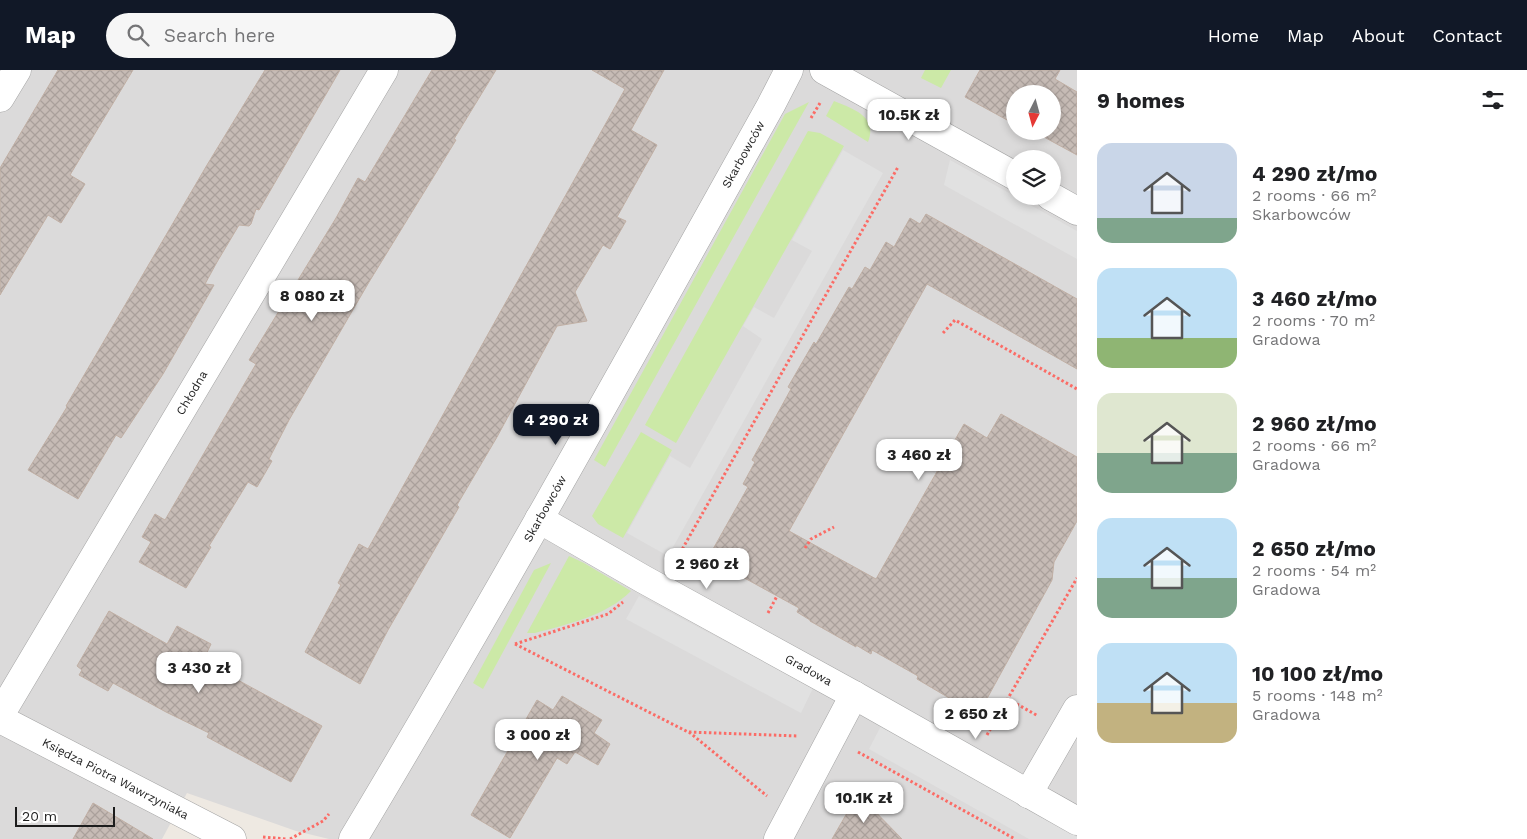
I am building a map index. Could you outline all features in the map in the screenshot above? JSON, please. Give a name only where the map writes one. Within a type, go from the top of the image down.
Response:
[{"type":"street","points":[[0,98],[17,70]]},
{"type":"street","name":"Chłodna","points":[[0,717],[384,70]]},
{"type":"street","name":"Skarbowców","points":[[353,839],[540,519],[789,70]]},
{"type":"street","points":[[824,70],[1006,171]]},
{"type":"street","points":[[1061,202],[1077,211]]},
{"type":"street","name":"Gradowa","points":[[540,519],[643,579],[1077,821]]},
{"type":"street","points":[[784,827],[854,695]]},
{"type":"street","points":[[1028,794],[1077,709]]},
{"type":"street","name":"Księdza Piotra Wawrzyniaka","points":[[0,717],[232,839]]},
{"type":"path","points":[[811,118],[822,99]]},
{"type":"path","points":[[671,569],[898,167]]},
{"type":"path","points":[[943,333],[955,320],[1077,389]]},
{"type":"path","points":[[805,548],[810,539],[834,527]]},
{"type":"path","points":[[983,742],[1077,578]]},
{"type":"path","points":[[643,579],[634,594],[608,614],[515,644],[688,732],[784,827]]},
{"type":"path","points":[[764,620],[777,596]]},
{"type":"path","points":[[1008,699],[1041,718]]},
{"type":"path","points":[[688,732],[832,737],[1015,839]]},
{"type":"shaded area","points":[[0,70],[1077,70],[1077,839],[329,839],[296,831],[187,793],[162,839],[0,839]]},
{"type":"shaded area","points":[[843,150],[883,173],[668,556],[627,533],[670,456],[690,468],[762,339],[743,326],[754,307],[774,318],[812,251],[792,240]]},
{"type":"shaded area","points":[[950,160],[1006,191],[1006,205],[1030,205],[1077,231],[1077,259],[944,185]]},
{"type":"shaded area","points":[[639,596],[813,688],[801,713],[626,619]]},
{"type":"shaded area","points":[[881,726],[1077,837],[1077,839],[1029,839],[869,749]]},
{"type":"green space","points":[[925,70],[951,70],[941,88],[921,78]]},
{"type":"green space","points":[[834,101],[856,111],[867,120],[870,126],[868,142],[826,116]]},
{"type":"green space","points":[[809,102],[605,467],[594,460],[785,114]]},
{"type":"green space","points":[[808,131],[820,133],[844,146],[676,443],[645,425]]},
{"type":"green space","points":[[641,432],[672,450],[623,538],[598,524],[592,516]]},
{"type":"green space","points":[[569,556],[631,591],[610,607],[586,618],[535,633],[527,633]]},
{"type":"green space","points":[[551,563],[483,689],[473,683],[534,570]]},
{"type":"building","points":[[58,70],[133,70],[70,175],[85,184],[61,223],[48,215],[0,295],[0,168]]},
{"type":"building","points":[[265,70],[340,70],[259,210],[256,209],[251,224],[249,226],[239,225],[217,262],[205,284],[214,285],[163,374],[121,438],[116,435],[78,499],[28,470]]},
{"type":"building","points":[[432,70],[496,70],[289,420],[269,459],[272,461],[257,487],[248,482],[186,588],[139,562],[151,542],[142,537],[155,514],[165,520],[256,364],[249,360],[336,218],[358,178],[365,182]]},
{"type":"building","points":[[592,70],[664,70],[631,130],[657,145],[617,217],[626,221],[610,249],[603,245],[575,292],[587,321],[557,326],[497,437],[457,505],[459,507],[388,630],[360,684],[305,652],[341,585],[338,583],[359,544],[368,549],[625,89]]},
{"type":"building","points":[[980,70],[1060,70],[1055,79],[1077,92],[1077,155],[1050,140],[1061,140],[1061,85],[1006,85],[1006,119],[965,97]]},
{"type":"building","points":[[926,214],[1077,299],[1077,369],[927,284],[789,531],[876,579],[964,424],[987,438],[1001,414],[1077,457],[1077,521],[1054,562],[1052,580],[978,715],[917,679],[918,676],[872,650],[871,654],[856,645],[856,647],[810,621],[797,612],[799,608],[708,558],[748,487],[743,484],[755,462],[752,460],[791,389],[788,387],[814,342],[816,344],[849,287],[852,289],[865,267],[870,270],[886,242],[894,247],[910,218],[920,224]]},
{"type":"building","points":[[109,611],[167,644],[177,626],[211,644],[203,661],[322,726],[291,782],[207,737],[209,733],[113,683],[108,691],[79,675],[82,670],[77,666]]},
{"type":"building","points":[[562,696],[602,720],[594,733],[610,744],[598,765],[575,752],[567,764],[557,758],[510,838],[471,815],[537,700],[553,710]]},
{"type":"building","points":[[858,794],[902,839],[832,839]]},
{"type":"building","points":[[93,803],[153,839],[73,839]]}]
